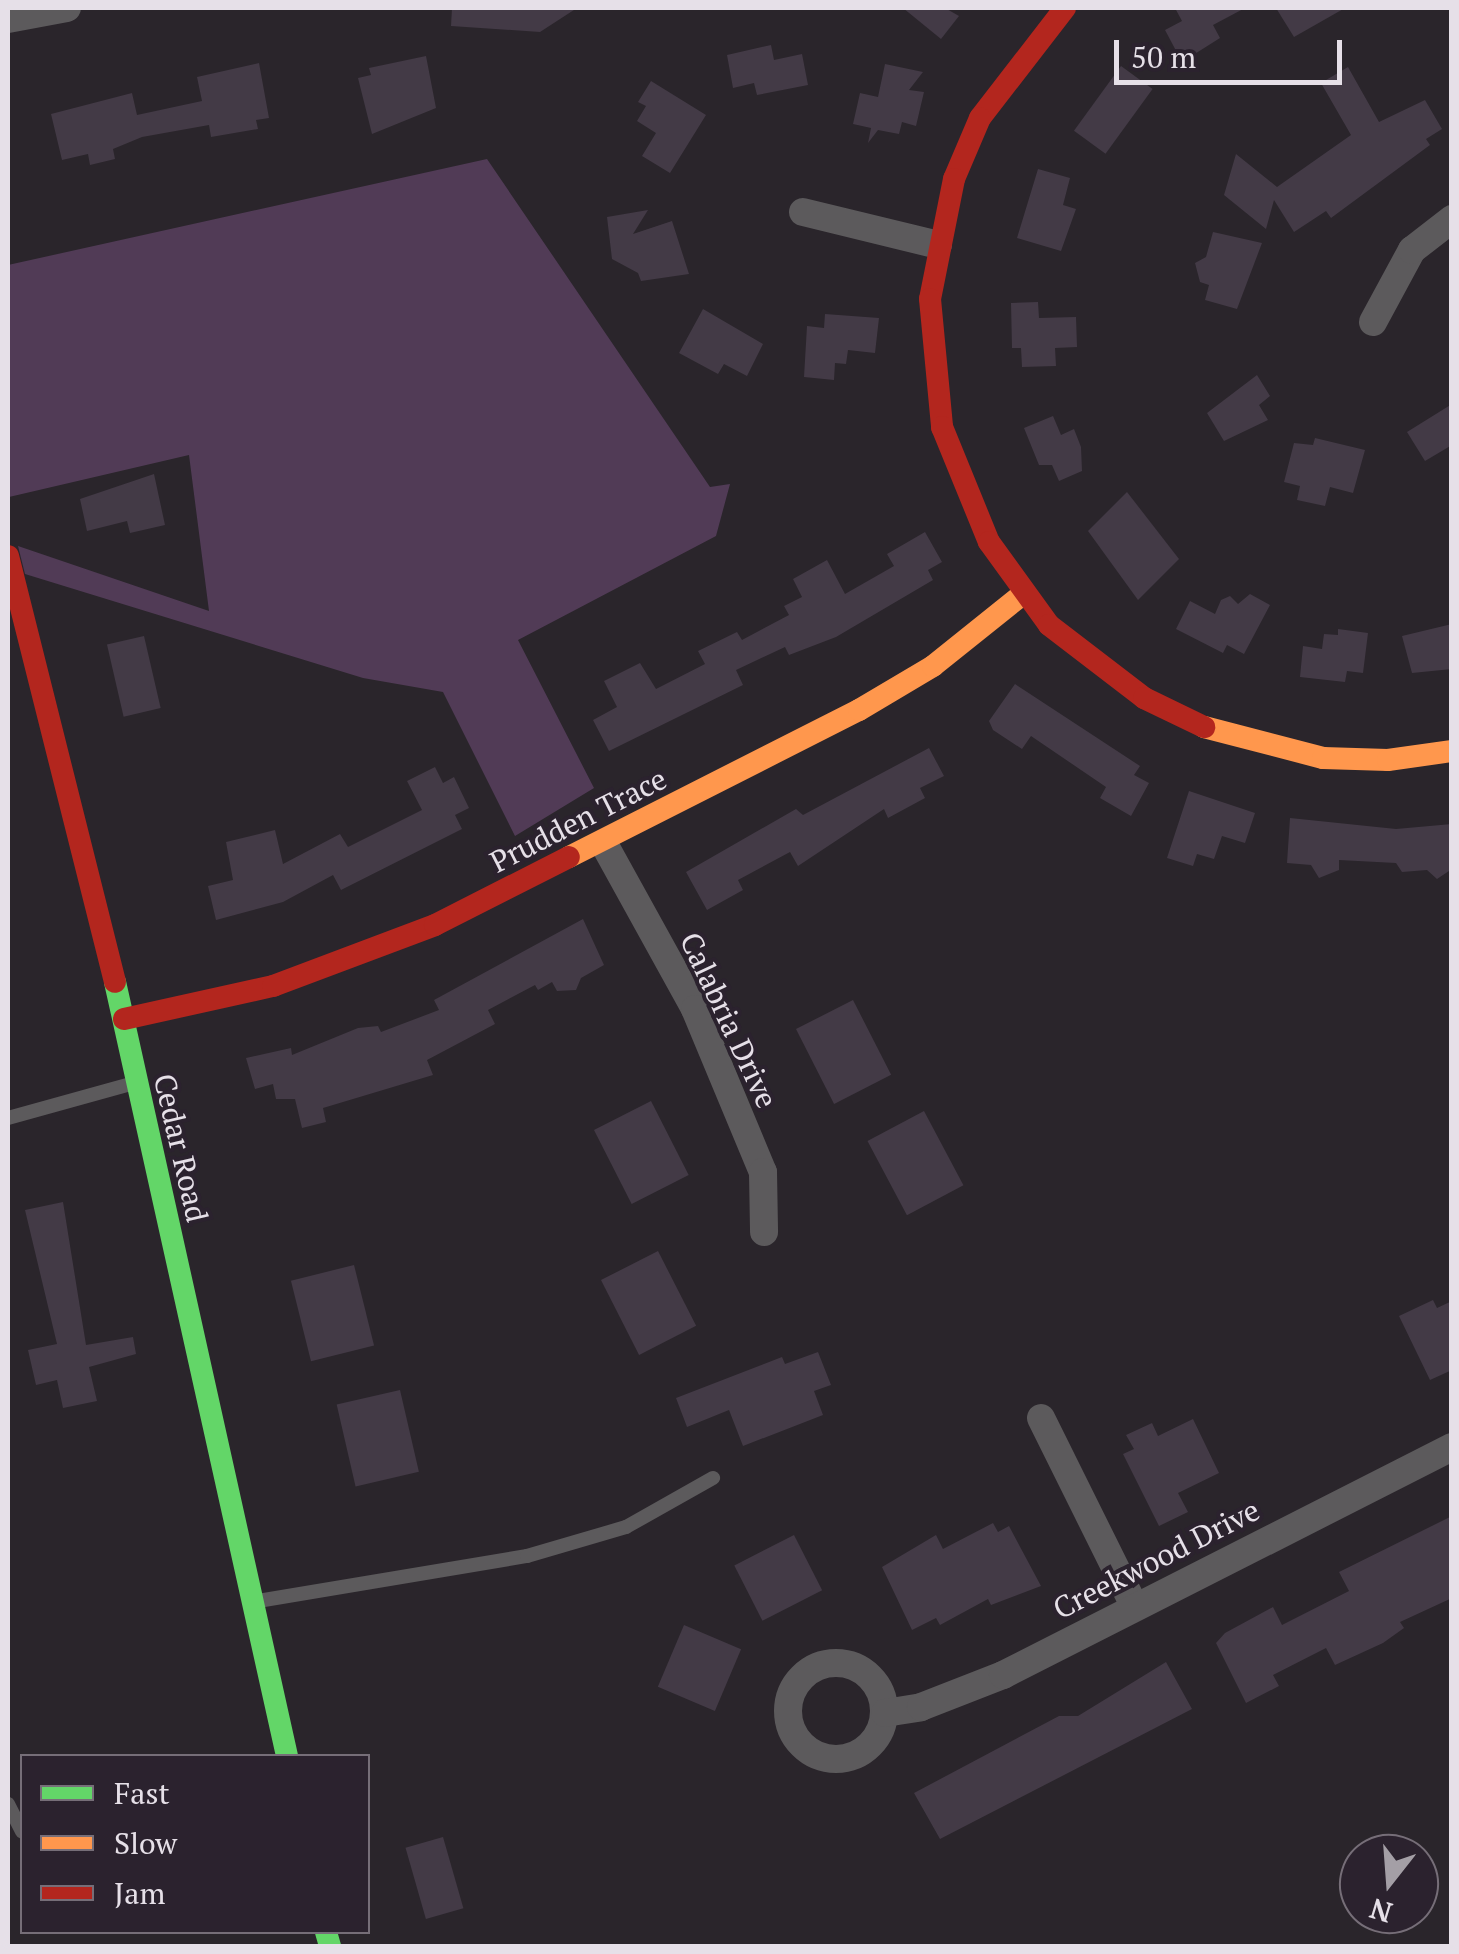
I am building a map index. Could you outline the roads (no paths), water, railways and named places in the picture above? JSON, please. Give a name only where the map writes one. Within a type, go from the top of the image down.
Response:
[{"type":"street","points":[[8,18],[67,8]]},
{"type":"street","points":[[1065,8],[1044,26],[980,118],[954,179],[930,299],[942,426],[989,542],[1024,594],[1081,654],[1144,698],[1206,728],[1323,758],[1388,760],[1452,751]]},
{"type":"street","points":[[803,212],[938,245]]},
{"type":"street","points":[[1372,322],[1412,250],[1452,220]]},
{"type":"street","name":"Cedar Road","points":[[8,556],[124,1019],[135,1083],[287,1754]]},
{"type":"street","name":"Prudden Trace","points":[[124,1019],[327,967],[604,844],[933,666],[1024,594]]},
{"type":"street","name":"Calabria Drive","points":[[604,844],[703,1027],[763,1172],[764,1232]]},
{"type":"street","points":[[1041,1418],[1134,1605]]},
{"type":"street","name":"Creekwood Drive","points":[[884,1713],[921,1707],[1003,1675],[1134,1605],[1452,1447]]},
{"type":"lane","points":[[8,1118],[135,1083]]},
{"type":"lane","points":[[252,1602],[528,1556],[626,1527],[712,1478]]},
{"type":"lane","points":[[8,1804],[20,1828]]}]
